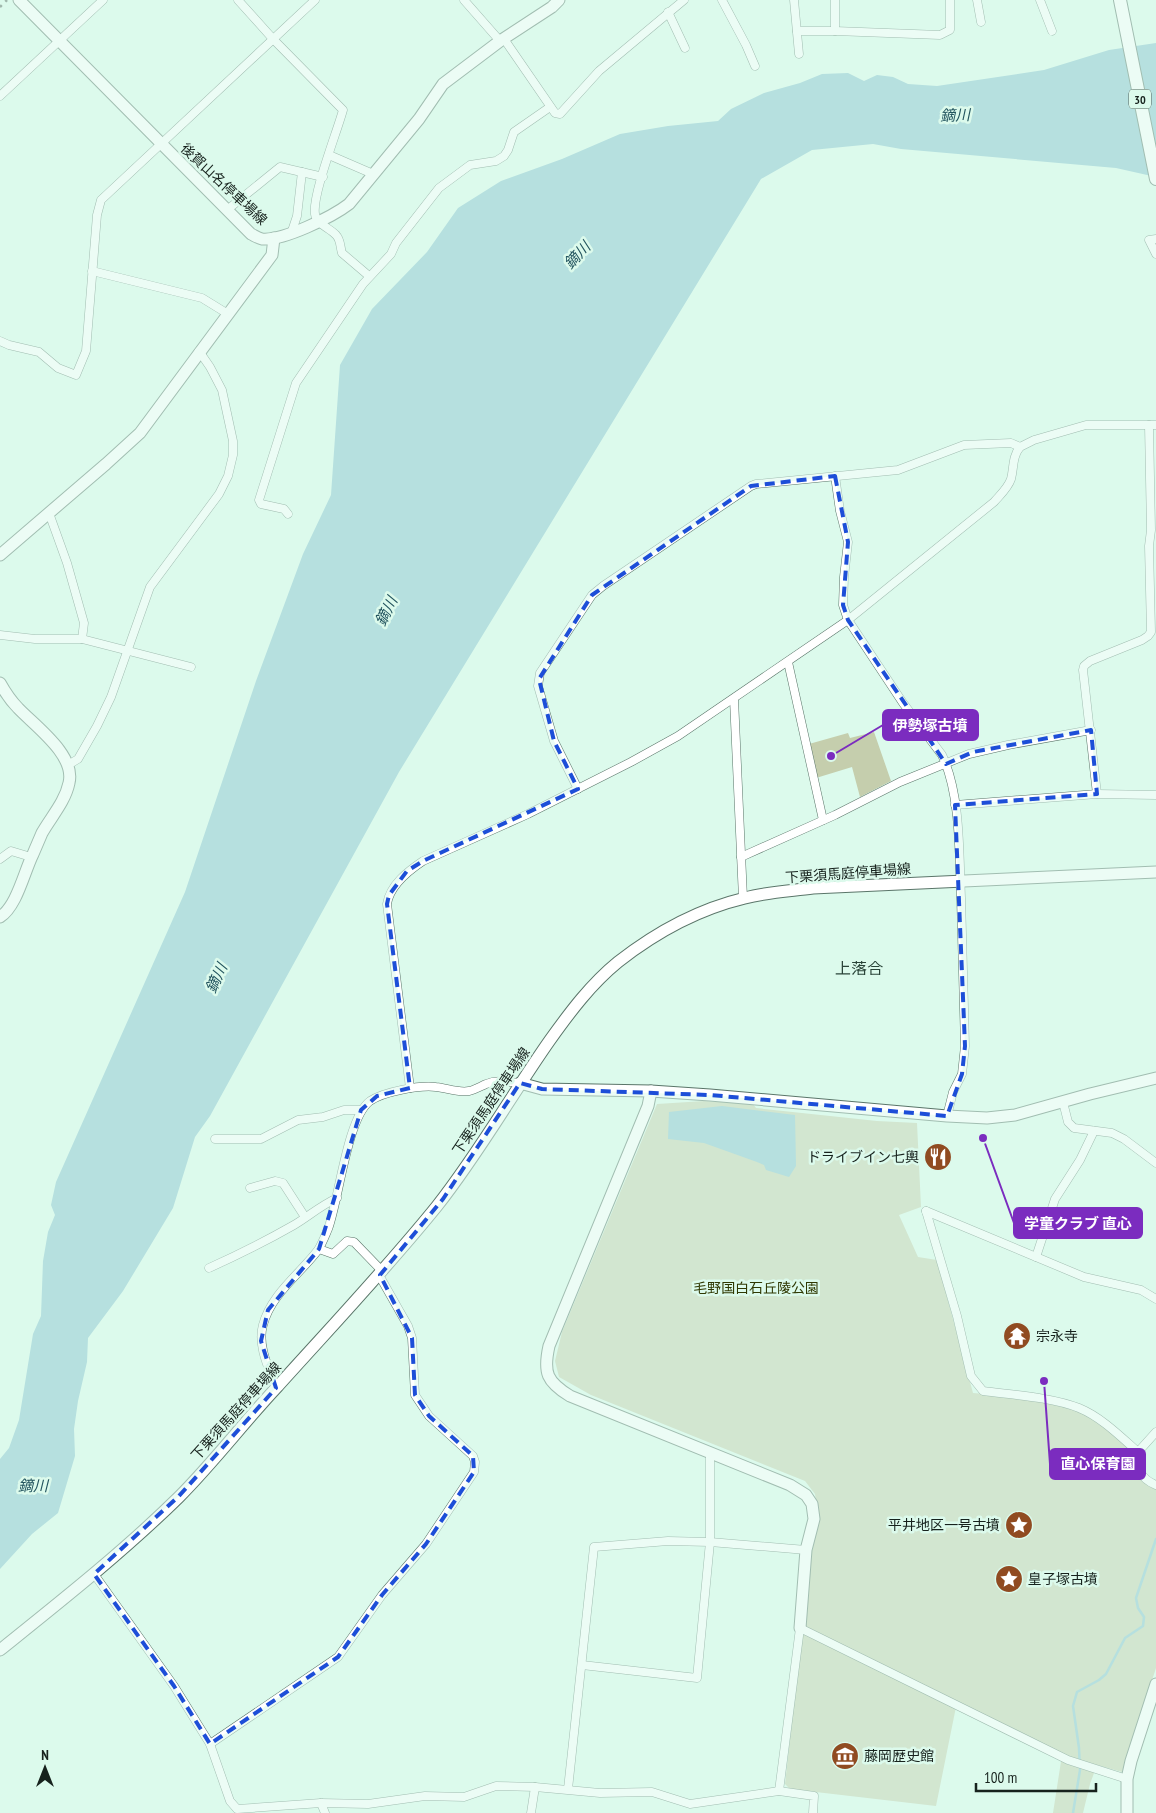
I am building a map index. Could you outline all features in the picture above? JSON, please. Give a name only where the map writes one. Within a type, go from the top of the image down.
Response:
[{"type":"main road","name":"後賀山名停車場線","points":[[19,0],[161,145],[257,238],[274,238],[292,232],[319,222],[349,204],[419,119],[443,84],[502,40],[552,7],[559,0]]},
{"type":"main road","name":"30","points":[[1120,0],[1156,179]]},
{"type":"main road","points":[[0,555],[140,433],[272,255],[274,238]]},
{"type":"main road","points":[[0,683],[16,706],[59,750],[68,765],[69,783],[63,801],[42,834],[31,857],[14,901],[0,917]]},
{"type":"main road","name":"下栗須馬庭停車場線","points":[[0,1650],[94,1574],[179,1496],[381,1273],[452,1186],[520,1083],[585,994],[616,964],[646,942],[680,922],[743,898],[813,888],[1156,872]]},
{"type":"main road","points":[[520,1083],[553,1090],[652,1091],[947,1116],[998,1118],[1156,1079]]},
{"type":"main road","points":[[652,1091],[648,1106],[549,1346],[545,1361],[547,1374],[556,1387],[570,1396],[790,1484],[806,1495],[812,1504],[814,1519],[806,1550],[800,1628]]},
{"type":"main road","points":[[1127,1813],[1127,1780],[1140,1730],[1156,1684]]},
{"type":"street","points":[[0,96],[103,0]]},
{"type":"street","points":[[238,0],[273,39],[343,110],[316,198],[315,215],[319,222],[336,234],[340,240],[342,253],[369,276]]},
{"type":"street","points":[[0,341],[39,352],[58,368],[76,375],[86,351],[97,215],[101,200],[315,0]]},
{"type":"street","points":[[464,0],[502,40],[550,107],[555,113],[560,114],[599,71],[684,0]]},
{"type":"street","points":[[722,0],[756,66]]},
{"type":"street","points":[[794,0],[799,54]]},
{"type":"street","points":[[834,0],[835,31]]},
{"type":"street","points":[[798,31],[940,35],[950,30],[950,0]]},
{"type":"street","points":[[977,0],[982,22]]},
{"type":"street","points":[[1040,0],[1052,31]]},
{"type":"street","points":[[668,12],[685,48]]},
{"type":"street","points":[[288,514],[284,509],[261,504],[259,500],[296,383],[369,276],[391,254],[396,243],[439,188],[470,165],[496,161],[504,156],[514,132],[550,107]]},
{"type":"street","points":[[329,155],[373,174]]},
{"type":"street","points":[[227,210],[280,167],[322,176]]},
{"type":"street","points":[[292,232],[297,216],[302,172]]},
{"type":"street","points":[[1156,239],[1149,240],[1156,254]]},
{"type":"street","points":[[92,271],[202,298],[228,314]]},
{"type":"street","points":[[68,765],[78,759],[111,697],[150,587],[219,494],[228,476],[232,462],[233,441],[222,390],[199,351]]},
{"type":"street","points":[[410,1088],[387,904],[390,895],[407,871],[423,861],[528,814],[678,736],[788,662],[848,620],[994,502],[1005,490],[1011,479],[1014,460],[1020,447],[1034,440],[1086,425],[1152,425],[1151,530],[1149,546],[1151,632],[1142,640],[1090,661],[1084,666],[1083,674],[1097,794]]},
{"type":"street","points":[[578,789],[554,741],[538,686],[539,679],[540,673],[592,595],[608,582],[751,486],[763,483],[898,470],[964,445],[1012,443],[1020,447]]},
{"type":"street","points":[[835,476],[840,511],[848,542],[843,605],[848,620],[898,696],[937,748],[946,764],[954,805],[958,832],[961,882],[965,1046],[962,1074],[953,1092],[947,1116]]},
{"type":"street","points":[[49,513],[67,563],[84,623],[82,639]]},
{"type":"street","points":[[0,635],[35,639],[82,639],[191,667]]},
{"type":"street","points":[[788,662],[823,820]]},
{"type":"street","points":[[734,699],[743,898]]},
{"type":"street","points":[[741,857],[823,820],[900,782],[973,752],[1091,730]]},
{"type":"street","points":[[954,805],[1097,794],[1156,795]]},
{"type":"street","points":[[0,859],[11,851],[31,857]]},
{"type":"street","points":[[276,1388],[261,1341],[262,1327],[268,1310],[286,1285],[319,1249],[328,1228],[347,1152],[361,1110],[377,1096],[410,1088],[434,1086],[470,1092],[496,1080],[520,1083]]},
{"type":"street","points":[[1062,1102],[1068,1122],[1074,1128],[1112,1134],[1124,1139],[1156,1163]]},
{"type":"street","points":[[215,1139],[261,1139],[298,1120],[323,1117],[344,1110],[361,1110]]},
{"type":"street","points":[[1036,1257],[1055,1199],[1080,1160],[1094,1131]]},
{"type":"street","points":[[250,1188],[275,1181],[283,1183],[305,1218]]},
{"type":"street","points":[[209,1268],[254,1248],[305,1218],[320,1206],[337,1198]]},
{"type":"street","points":[[1156,1299],[1141,1290],[1084,1277],[926,1211],[957,1316],[971,1376],[983,1391],[1052,1401],[1079,1408],[1103,1422],[1138,1452],[1140,1473],[1145,1480],[1156,1486]]},
{"type":"street","points":[[210,1744],[338,1656],[382,1595],[426,1544],[474,1472],[475,1462],[473,1456],[429,1416],[416,1394],[412,1338],[408,1326],[381,1273],[354,1242],[347,1241],[333,1254],[319,1249]]},
{"type":"street","points":[[1138,1452],[1156,1432]]},
{"type":"street","points":[[582,1665],[696,1678],[710,1542],[710,1452]]},
{"type":"street","points":[[568,1789],[594,1547],[668,1541],[710,1542],[806,1550]]},
{"type":"street","points":[[94,1574],[122,1610],[174,1686],[210,1744],[230,1801],[237,1809],[321,1803],[368,1804],[425,1796],[464,1797],[496,1786],[568,1789],[600,1793],[652,1792],[690,1804],[779,1791],[814,1796],[813,1813]]},
{"type":"street","points":[[779,1791],[800,1628],[1072,1762],[1127,1780]]},
{"type":"street","points":[[531,1813],[535,1787]]},
{"type":"street","points":[[321,1803],[325,1813]]},
{"type":"street","points":[[688,1813],[690,1804]]},
{"type":"highlighted area","points":[[835,476],[848,542],[843,605],[848,620],[946,764],[973,752],[1091,730],[1097,794],[955,805],[965,1046],[962,1074],[947,1116],[710,1095],[542,1089],[520,1083],[443,1199],[380,1275],[412,1338],[415,1395],[429,1416],[473,1456],[474,1472],[426,1544],[382,1595],[338,1657],[210,1744],[174,1686],[94,1574],[179,1496],[276,1388],[261,1341],[268,1310],[319,1249],[361,1110],[377,1096],[410,1088],[387,904],[389,895],[407,871],[423,861],[578,789],[554,741],[539,679],[592,595],[751,486]]},
{"type":"green space","points":[[874,732],[891,781],[860,797],[852,767],[816,778],[809,744],[848,733],[850,738]]},
{"type":"green space","name":"毛野国白石丘陵公園","points":[[704,1101],[753,1104],[756,1108],[877,1121],[917,1123],[921,1207],[899,1215],[918,1257],[937,1260],[973,1393],[1011,1396],[1079,1410],[1102,1424],[1135,1452],[1135,1465],[1137,1469],[1156,1488],[1156,1668],[1122,1772],[1097,1765],[1083,1813],[1053,1813],[1062,1755],[957,1702],[936,1806],[790,1789],[785,1784],[810,1563],[818,1516],[815,1494],[805,1481],[591,1395],[559,1377],[555,1361],[562,1332],[657,1104]]},
{"type":"water","name":"鏑川","points":[[1156,43],[1156,177],[1116,168],[901,149],[873,144],[812,150],[761,179],[399,772],[210,1116],[195,1137],[173,1208],[123,1291],[88,1338],[87,1362],[74,1429],[75,1456],[58,1513],[32,1534],[0,1569],[0,1459],[9,1448],[19,1420],[33,1334],[41,1316],[43,1261],[48,1232],[55,1215],[51,1205],[56,1182],[185,892],[256,681],[303,554],[331,495],[340,365],[372,309],[427,252],[458,208],[501,181],[562,159],[620,134],[668,126],[718,121],[731,109],[764,93],[800,83],[822,74],[848,73],[864,81],[877,75],[893,77],[908,84],[937,86],[1044,70],[1109,50]]},
{"type":"water","points":[[722,1106],[795,1115],[796,1166],[789,1177],[766,1170],[764,1165],[757,1162],[704,1143],[668,1139],[669,1112]]},
{"type":"waterway","points":[[1073,1813],[1080,1770],[1073,1706],[1077,1692],[1106,1674],[1125,1638],[1143,1626],[1144,1617],[1138,1608],[1136,1598],[1156,1539]]},
{"type":"railway","points":[[0,7],[7,0]]},
{"type":"place","name":"伊勢塚古墳","points":[[831,756]]},
{"type":"place","name":"学童クラブ 直心","points":[[983,1138]]},
{"type":"place","name":"ドライブイン七輿","points":[[938,1157]]},
{"type":"place","name":"宗永寺","points":[[1017,1336]]},
{"type":"place","name":"直心保育園","points":[[1044,1381]]},
{"type":"place","name":"平井地区一号古墳","points":[[1019,1525]]},
{"type":"place","name":"皇子塚古墳","points":[[1009,1579]]},
{"type":"place","name":"藤岡歴史館","points":[[845,1756]]},
{"type":"district","name":"上落合","points":[[859,968]]}]
